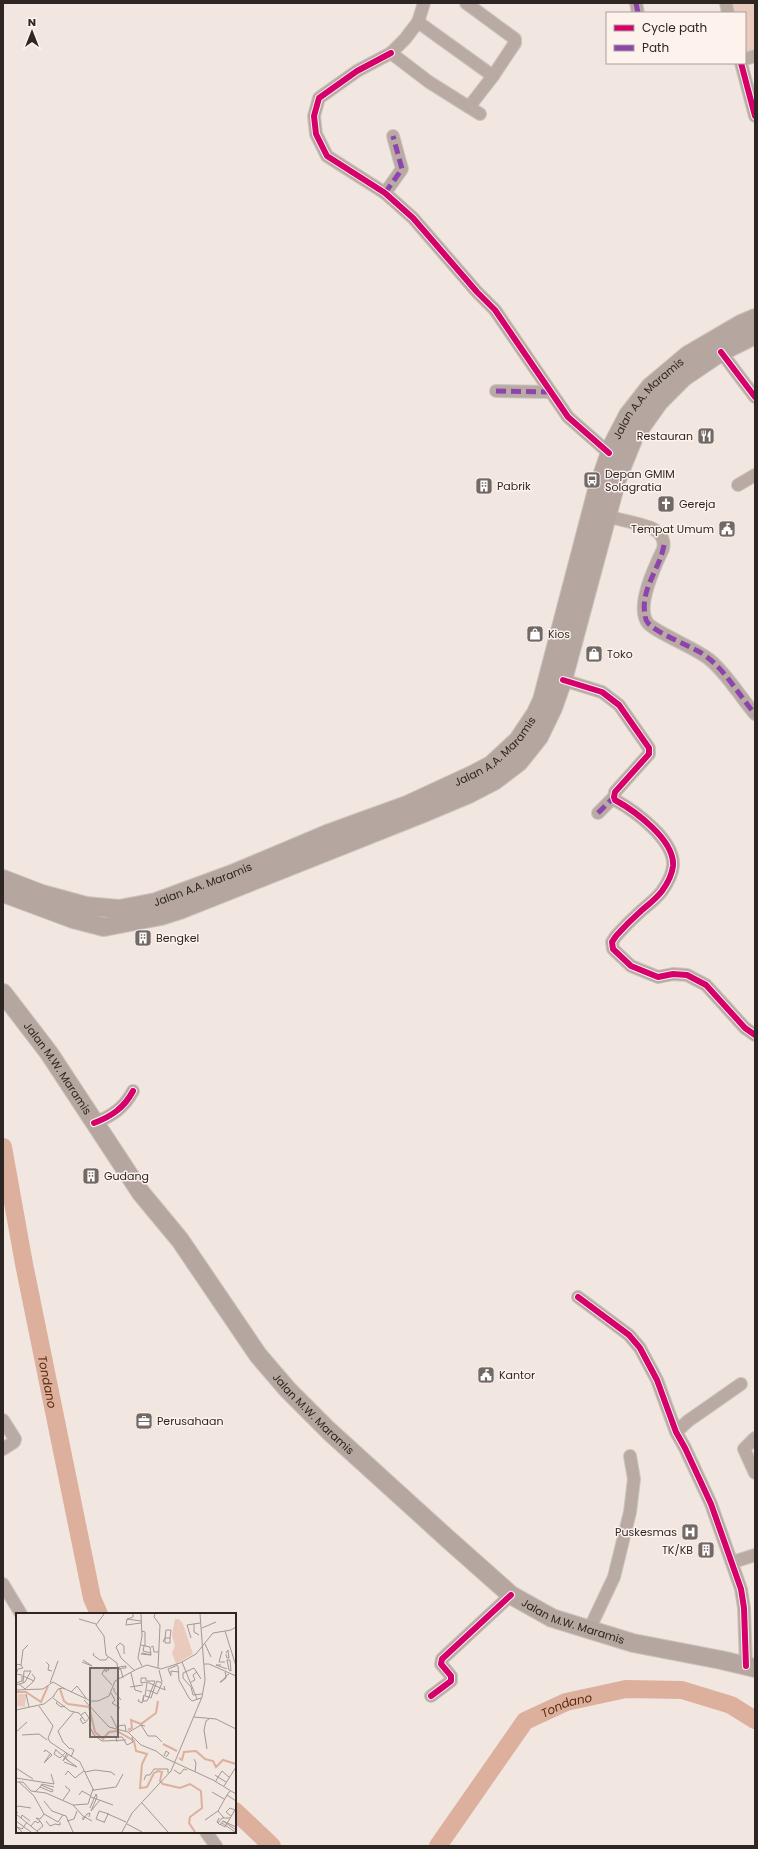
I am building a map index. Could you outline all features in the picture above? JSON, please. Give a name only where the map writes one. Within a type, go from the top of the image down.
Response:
[{"type":"highway","name":"Jalan A.A. Maramis","points":[[3,879],[42,894],[86,906],[119,909],[156,902],[234,881],[292,848],[407,805],[491,765],[518,740],[536,713],[542,700],[597,490],[609,453],[628,415],[650,387],[688,355],[741,324],[755,318]]},
{"type":"highway","points":[[3,894],[73,919],[104,927],[162,916],[234,881],[272,872],[429,811],[494,781],[519,762],[539,737],[553,708],[563,680],[617,478],[634,437],[659,402],[684,377],[721,352],[755,335]]},
{"type":"highway","name":"Jalan M.W. Maramis","points":[[3,993],[49,1053],[141,1193],[180,1240],[254,1350],[288,1390],[370,1468],[511,1595],[552,1618],[633,1643],[750,1667]]},
{"type":"street","points":[[424,3],[418,22],[405,39],[391,53],[357,71],[319,98],[314,116],[316,134],[327,156],[385,193],[413,218],[495,310],[538,371],[549,392],[568,417],[609,453]]},
{"type":"street","points":[[466,3],[515,39],[515,43],[493,76],[469,107]]},
{"type":"street","points":[[418,22],[493,76]]},
{"type":"street","points":[[391,53],[429,82],[480,114]]},
{"type":"street","points":[[741,64],[755,116]]},
{"type":"street","points":[[385,193],[402,169],[393,136]]},
{"type":"street","points":[[721,352],[755,397]]},
{"type":"street","points":[[496,391],[549,392]]},
{"type":"street","points":[[738,485],[755,475]]},
{"type":"street","points":[[606,516],[655,530],[662,537],[664,545],[663,549],[650,580],[645,598],[645,614],[647,622],[658,630],[697,650],[711,660],[755,714]]},
{"type":"street","points":[[563,680],[602,692],[619,705],[649,748],[649,754],[615,792],[614,797],[598,813]]},
{"type":"street","points":[[614,797],[615,800],[632,809],[650,824],[663,840],[671,857],[673,866],[672,874],[662,891],[655,900],[616,936],[612,942],[613,948],[631,966],[649,974],[658,977],[683,974],[706,985],[746,1028],[755,1035]]},
{"type":"street","points":[[94,1123],[115,1114],[127,1103],[133,1091]]},
{"type":"street","points":[[578,1297],[629,1335],[640,1348],[657,1380],[676,1432],[711,1504],[742,1589],[750,1667]]},
{"type":"street","points":[[676,1432],[688,1421],[741,1384]]},
{"type":"street","points":[[3,1420],[15,1438],[14,1442],[3,1449]]},
{"type":"street","points":[[755,1438],[744,1449],[755,1474]]},
{"type":"street","points":[[588,1630],[614,1577],[629,1517],[634,1478],[630,1456]]},
{"type":"street","points":[[733,1562],[755,1555]]},
{"type":"street","points":[[3,1584],[20,1613]]},
{"type":"street","points":[[431,1696],[451,1681],[451,1676],[441,1664],[442,1659],[511,1595]]},
{"type":"street","points":[[207,1833],[216,1846]]},
{"type":"shaded area","points":[[729,3],[755,3],[755,50],[746,53],[746,12],[732,12]]},
{"type":"waterway","name":"Tondano","points":[[3,1147],[24,1264],[92,1598],[99,1613]]},
{"type":"waterway","name":"Tondano","points":[[438,1846],[525,1721],[566,1702],[626,1689],[682,1690],[731,1705],[755,1720]]},
{"type":"waterway","name":"Tondano","points":[[236,1812],[272,1846]]},
{"type":"marked path","points":[[636,3],[638,12]]},
{"type":"marked path","points":[[385,193],[402,169],[393,136]]},
{"type":"marked path","points":[[496,391],[549,392]]},
{"type":"marked path","points":[[664,545],[662,554],[645,596],[644,606],[647,621],[652,627],[707,657],[729,680],[755,714]]},
{"type":"marked path","points":[[598,813],[614,797]]},
{"type":"cycle path","points":[[391,53],[357,71],[319,98],[314,116],[316,134],[327,156],[385,193],[413,218],[477,292],[495,310],[568,417],[609,453]]},
{"type":"cycle path","points":[[741,64],[755,116]]},
{"type":"cycle path","points":[[721,352],[755,397]]},
{"type":"cycle path","points":[[563,680],[602,692],[619,705],[649,748],[649,754],[615,792],[614,797],[615,800],[633,811],[652,827],[668,846],[672,856],[673,866],[669,879],[664,888],[660,894],[635,916],[616,936],[612,942],[613,949],[631,966],[658,977],[673,974],[687,975],[706,985],[745,1028],[755,1035]]},
{"type":"cycle path","points":[[94,1123],[117,1111],[126,1102],[133,1091]]},
{"type":"cycle path","points":[[578,1297],[629,1335],[640,1348],[657,1380],[676,1432],[711,1504],[741,1589],[744,1608],[746,1666]]},
{"type":"cycle path","points":[[431,1696],[451,1681],[451,1676],[441,1664],[442,1659],[511,1595]]},
{"type":"place","name":"Restauran","points":[[706,436]]},
{"type":"place","name":"Depan GMIM Solagratia","points":[[592,480]]},
{"type":"place","name":"Pabrik","points":[[484,486]]},
{"type":"place","name":"Gereja","points":[[666,504]]},
{"type":"place","name":"Tempat Umum","points":[[727,529]]},
{"type":"place","name":"Kios","points":[[535,634]]},
{"type":"place","name":"Toko","points":[[594,654]]},
{"type":"place","name":"Bengkel","points":[[143,938]]},
{"type":"place","name":"Gudang","points":[[91,1176]]},
{"type":"place","name":"Kantor","points":[[486,1375]]},
{"type":"place","name":"Perusahaan","points":[[144,1421]]},
{"type":"place","name":"Puskesmas","points":[[690,1532]]},
{"type":"place","name":"TK/KB","points":[[706,1550]]}]
